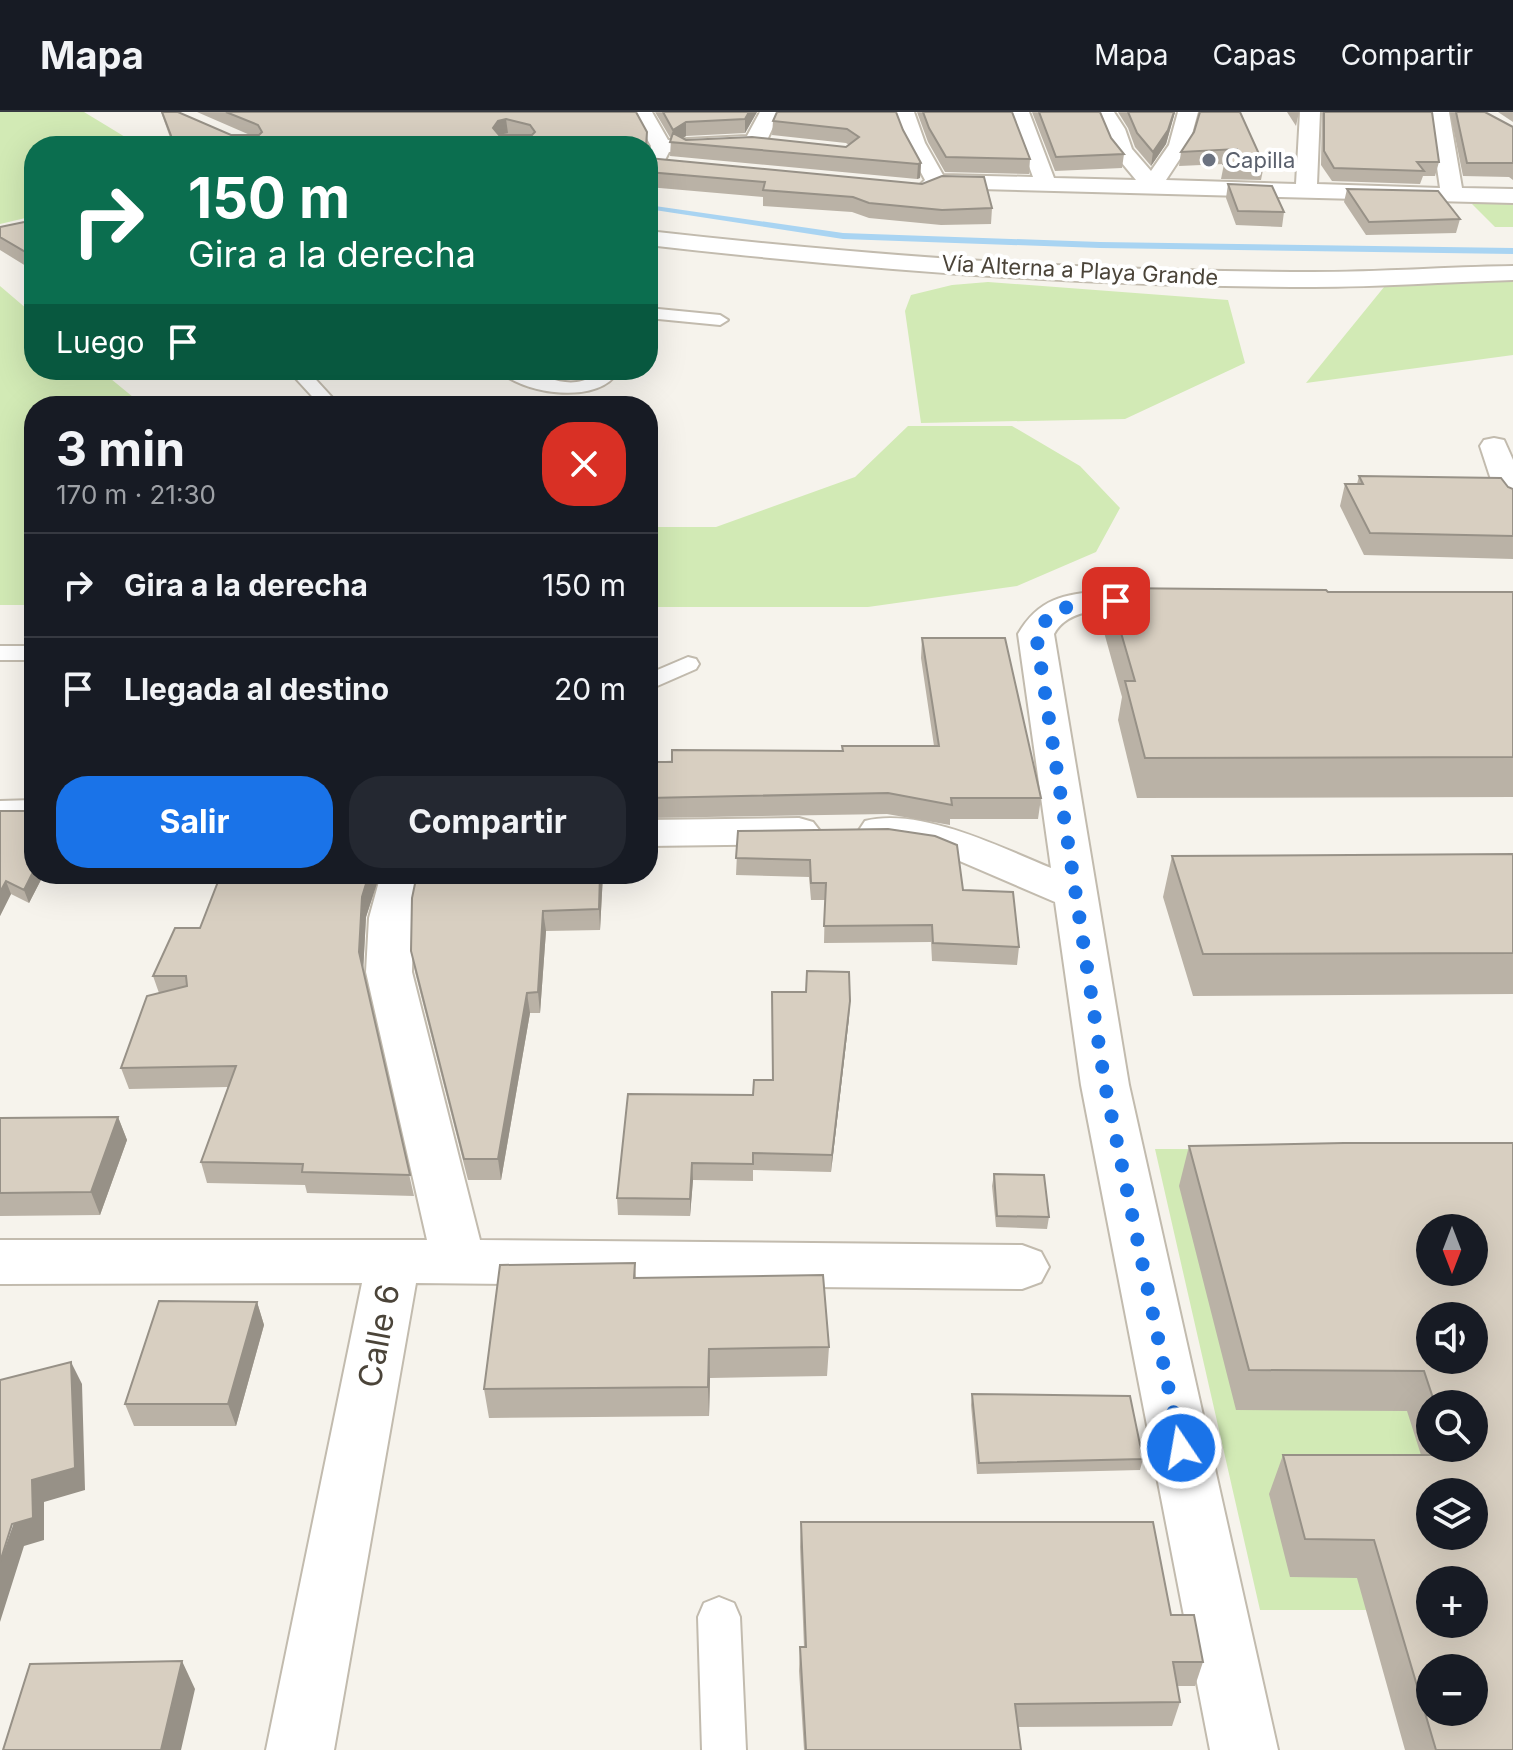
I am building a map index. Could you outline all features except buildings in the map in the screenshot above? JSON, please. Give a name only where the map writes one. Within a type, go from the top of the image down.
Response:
[{"type":"street","points":[[642,112],[648,136]]},
{"type":"street","points":[[752,142],[758,138],[770,112]]},
{"type":"street","points":[[904,112],[915,143],[936,181]]},
{"type":"street","points":[[1019,112],[1046,184]]},
{"type":"street","points":[[1104,112],[1115,129],[1122,151],[1152,185]]},
{"type":"street","points":[[1152,185],[1179,145],[1188,112]]},
{"type":"street","points":[[1306,192],[1310,112]]},
{"type":"street","points":[[1439,112],[1438,134],[1448,164],[1452,196]]},
{"type":"street","points":[[658,157],[752,142],[780,145]]},
{"type":"street","points":[[658,159],[684,167]]},
{"type":"street","points":[[910,189],[928,188],[936,181],[1513,196]]},
{"type":"street","name":"Vía Alterna a Playa Grande","points":[[658,239],[756,252],[848,258],[1286,279],[1513,273]]},
{"type":"street","points":[[1494,446],[1513,501]]},
{"type":"street","points":[[1212,601],[1116,601],[1073,605],[1047,616],[1036,634],[1073,893],[1105,1085],[1244,1750]]},
{"type":"street","points":[[658,833],[887,830],[943,839],[1073,893]]},
{"type":"street","points":[[400,884],[391,918],[389,972],[459,1262]]},
{"type":"street","points":[[393,1261],[1022,1267]]},
{"type":"street","name":"Calle 6","points":[[0,1262],[393,1261],[300,1750]]},
{"type":"lane","points":[[658,314],[720,320]]},
{"type":"lane","points":[[306,380],[322,396]]},
{"type":"lane","points":[[534,380],[561,390],[591,388],[601,380]]},
{"type":"lane","points":[[0,653],[24,653]]},
{"type":"lane","points":[[658,678],[688,664]]},
{"type":"lane","points":[[0,809],[24,808]]},
{"type":"lane","points":[[719,1617],[724,1750]]},
{"type":"green space","points":[[0,112],[84,112],[124,136],[24,136],[24,218],[0,224]]},
{"type":"green space","points":[[1472,204],[1513,204],[1513,227],[1495,227]]},
{"type":"green space","points":[[1513,275],[1513,355],[1306,383],[1393,276]]},
{"type":"green space","points":[[988,282],[1228,300],[1245,363],[1125,419],[921,423],[905,311],[911,295],[952,285]]},
{"type":"green space","points":[[0,286],[24,306],[24,380],[112,380],[132,396],[24,396],[24,605],[0,605]]},
{"type":"green space","points":[[908,426],[1012,426],[1080,466],[1120,508],[1096,552],[1017,586],[868,607],[658,607],[658,527],[716,527],[855,477]]},
{"type":"green space","points":[[1155,1149],[1513,1150],[1488,1426],[1488,1390],[1416,1390],[1416,1462],[1485,1462],[1483,1478],[1416,1478],[1416,1550],[1477,1550],[1475,1566],[1416,1566],[1416,1610],[1260,1610]]},
{"type":"waterway","points":[[658,208],[843,236],[1100,245],[1513,251]]},
{"type":"place","name":"Capilla","points":[[1209,160]]},
{"type":"route","points":[[1116,601],[1073,605],[1047,616],[1036,634],[1073,893],[1105,1085],[1181,1448]]}]
